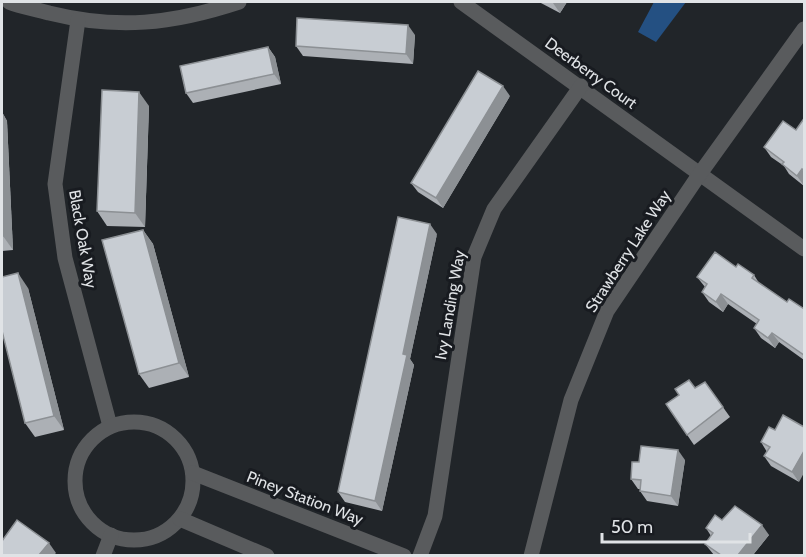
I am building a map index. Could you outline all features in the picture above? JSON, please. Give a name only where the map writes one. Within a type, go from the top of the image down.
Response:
[{"type":"street","points":[[9,2],[78,20],[110,24],[154,23],[239,2]]},
{"type":"street","name":"Deerberry Court","points":[[467,3],[699,175],[804,249]]},
{"type":"street","name":"Black Oak Way","points":[[78,20],[55,184],[65,258],[110,426]]},
{"type":"street","name":"Strawberry Lake Way","points":[[531,555],[571,400],[607,311],[699,175],[804,29]]},
{"type":"street","name":"Ivy Landing Way","points":[[420,555],[435,516],[474,257],[494,209],[581,86]]},
{"type":"street","points":[[138,422],[165,430],[178,441],[189,459],[193,473],[191,498],[180,519],[155,537],[132,540],[111,536],[95,526],[77,498],[75,480],[79,458],[89,442],[110,426],[138,422]]},
{"type":"street","name":"Piney Station Way","points":[[193,473],[404,555]]},
{"type":"street","points":[[180,519],[267,555]]},
{"type":"street","points":[[103,555],[111,536]]},
{"type":"shaded area","points":[[654,2],[686,2],[656,42],[638,32]]},
{"type":"building","points":[[297,18],[408,25],[406,54],[296,46]]},
{"type":"building","points":[[268,47],[274,74],[186,93],[180,66]]},
{"type":"building","points":[[478,71],[503,86],[436,198],[411,183]]},
{"type":"building","points":[[102,90],[139,92],[135,213],[97,211]]},
{"type":"building","points":[[803,120],[804,171],[802,169],[797,176],[782,164],[784,162],[764,147],[783,121],[796,130]]},
{"type":"building","points":[[398,217],[430,224],[403,354],[407,355],[375,501],[338,492]]},
{"type":"building","points":[[143,230],[179,363],[139,374],[102,240]]},
{"type":"building","points":[[715,252],[736,267],[738,264],[754,275],[752,278],[787,302],[789,299],[804,309],[804,355],[772,333],[768,338],[754,328],[759,320],[721,294],[716,302],[702,292],[707,284],[697,277]]},
{"type":"building","points":[[18,273],[54,416],[25,423],[2,331],[2,277]]},
{"type":"building","points":[[689,380],[695,388],[705,382],[723,407],[687,435],[666,404],[679,395],[675,389]]},
{"type":"building","points":[[783,415],[804,427],[804,451],[792,472],[764,456],[770,447],[761,442],[769,427],[775,430]]},
{"type":"building","points":[[641,446],[678,450],[671,496],[640,491],[641,480],[631,479],[632,462],[639,462]]},
{"type":"building","points":[[735,506],[762,525],[738,555],[721,555],[705,544],[713,533],[706,528],[715,515],[722,520]]},
{"type":"building","points":[[17,520],[49,543],[39,555],[2,555],[2,541]]}]
